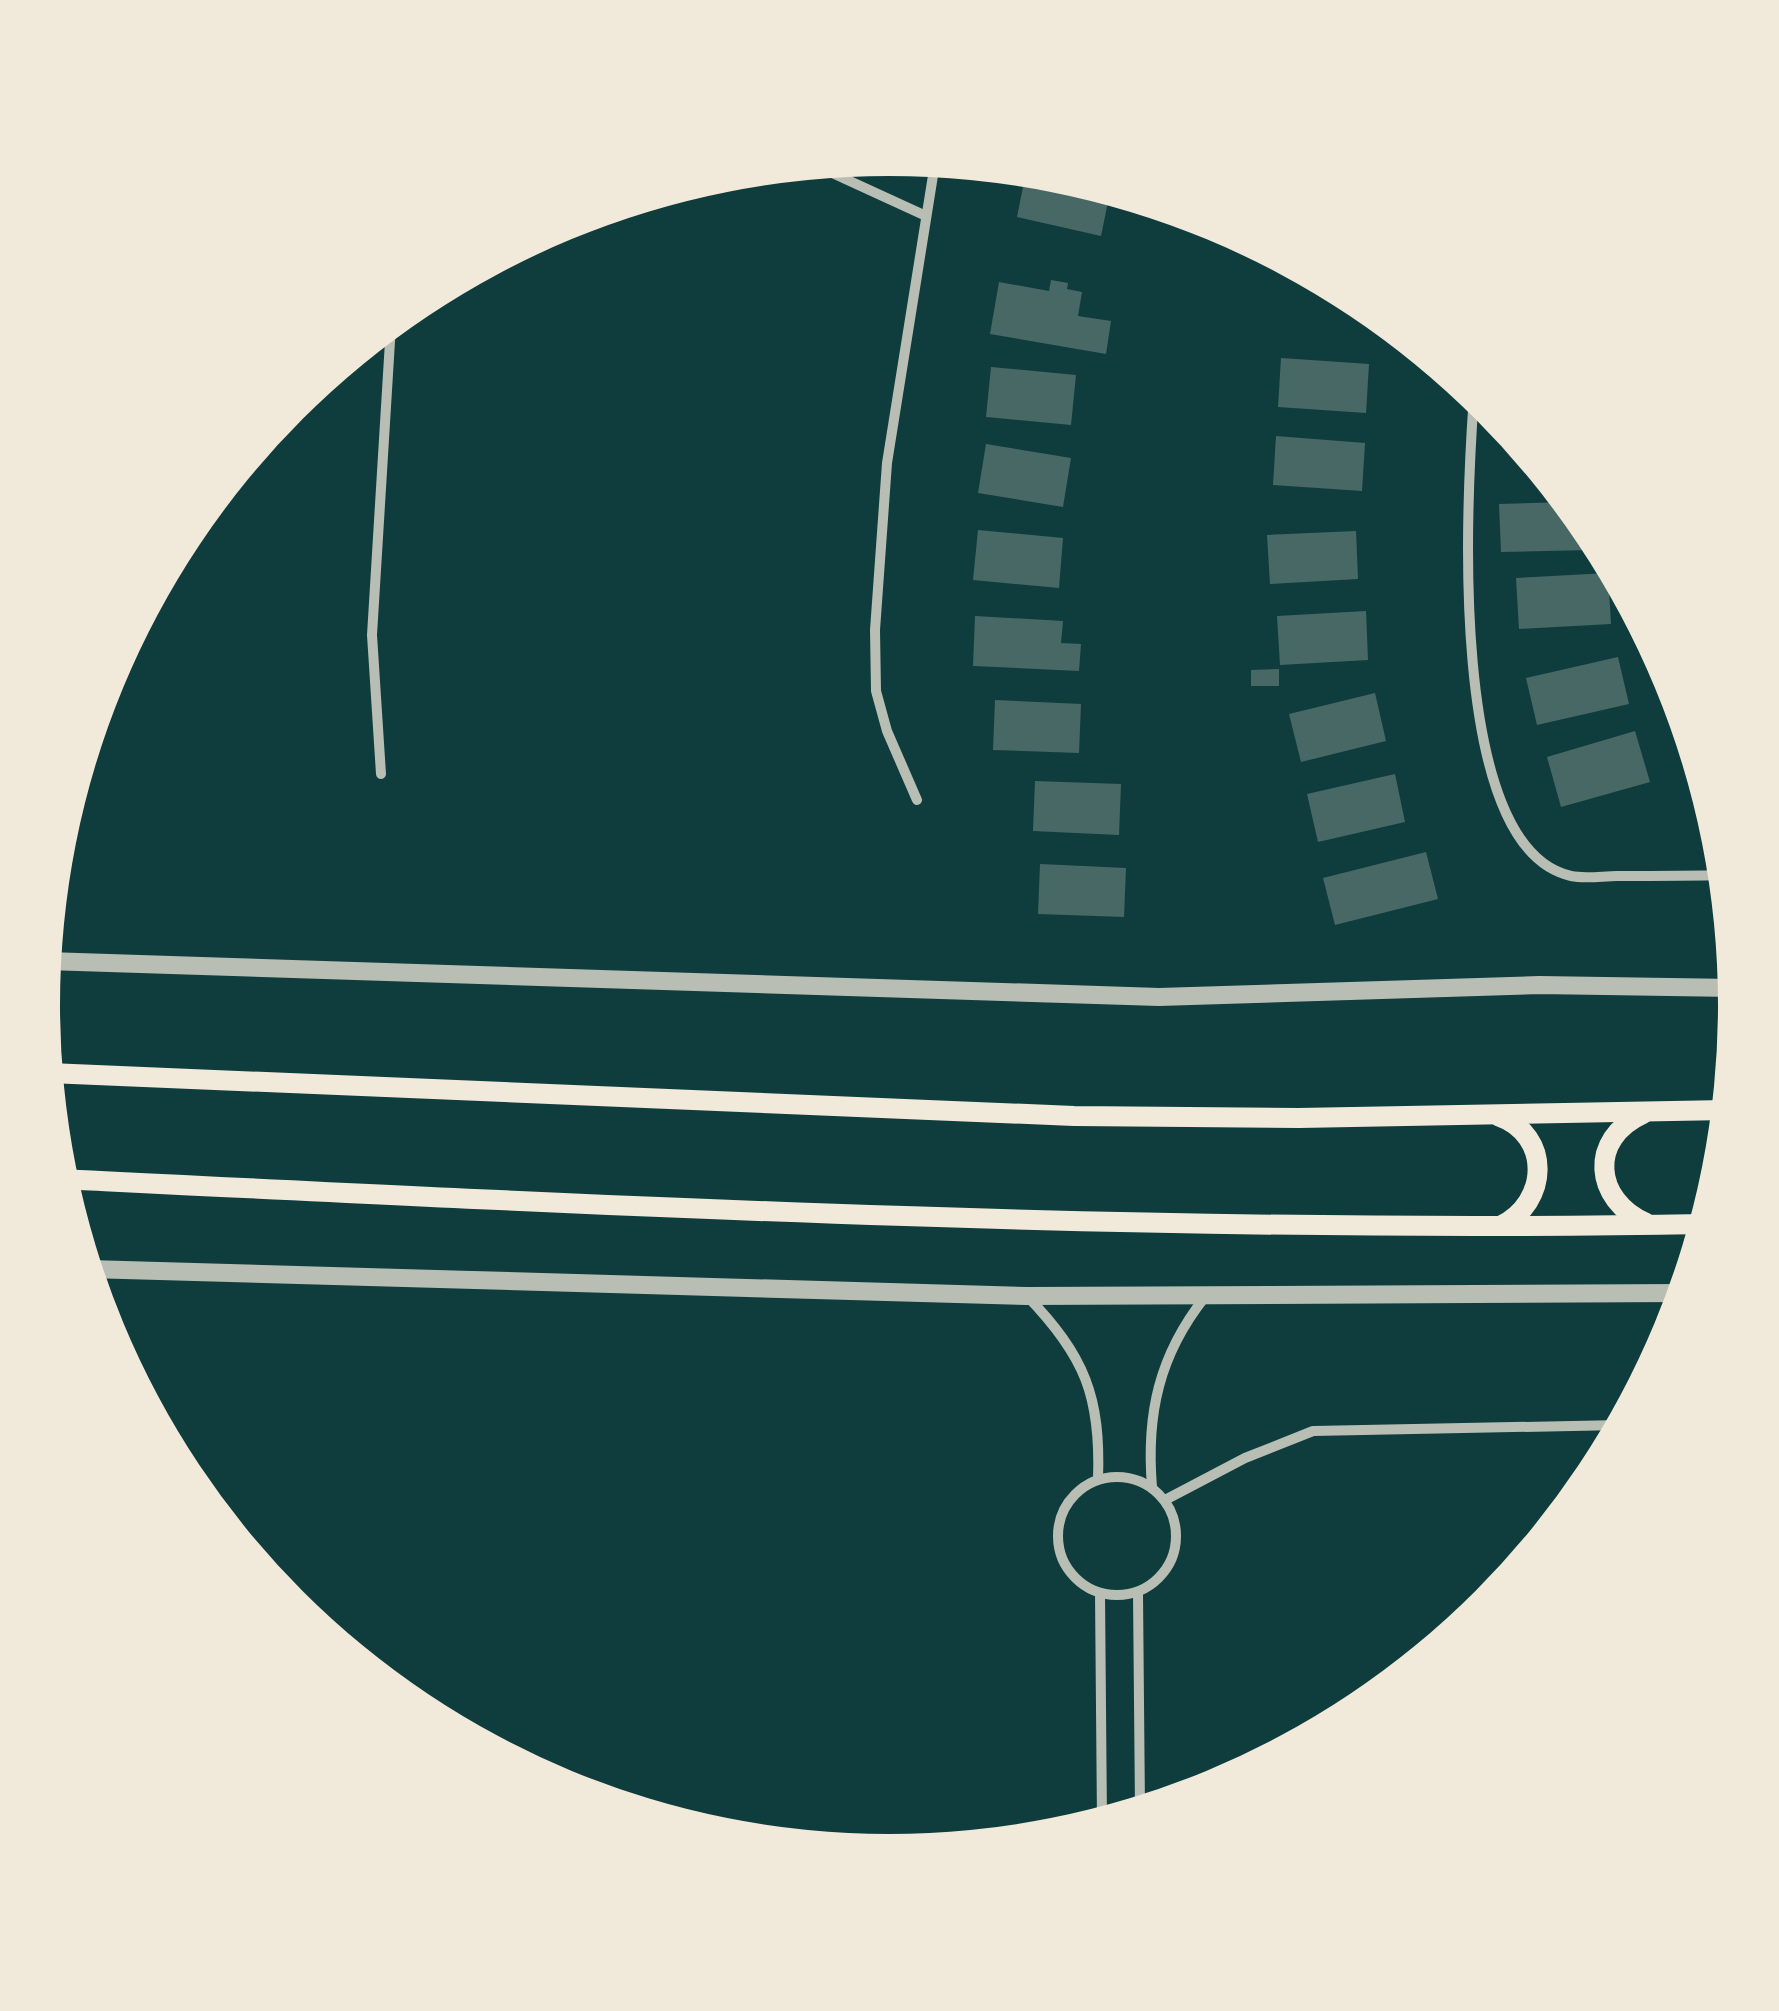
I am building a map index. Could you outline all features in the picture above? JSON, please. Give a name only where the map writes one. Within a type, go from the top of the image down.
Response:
[{"type":"main road","points":[[63,1074],[1074,1116],[1712,1110]]},
{"type":"main road","points":[[1649,1111],[1621,1128],[1604,1157],[1605,1179],[1614,1200],[1630,1216],[1650,1225]]},
{"type":"main road","points":[[1493,1114],[1523,1130],[1532,1144],[1540,1178],[1526,1208],[1498,1227]]},
{"type":"main road","points":[[79,1179],[851,1218],[1498,1227],[1690,1224]]},
{"type":"street","points":[[842,178],[926,216]]},
{"type":"street","points":[[917,800],[876,691],[876,630],[887,463],[933,178]]},
{"type":"street","points":[[381,774],[372,635],[390,344]]},
{"type":"street","points":[[1473,416],[1465,534],[1474,692],[1505,817],[1539,859],[1571,876],[1708,876]]},
{"type":"street","points":[[62,961],[1140,996],[1521,986],[1718,988]]},
{"type":"street","points":[[103,1269],[1027,1296],[1667,1293]]},
{"type":"street","points":[[1027,1296],[1063,1338],[1089,1386],[1100,1422],[1098,1479]]},
{"type":"street","points":[[1152,1487],[1150,1424],[1156,1389],[1183,1324],[1205,1297]]},
{"type":"street","points":[[1165,1500],[1245,1458],[1313,1431],[1605,1424]]},
{"type":"street","points":[[1116,1476],[1152,1487],[1165,1500],[1177,1535],[1166,1570],[1138,1593],[1100,1593],[1070,1572],[1058,1536],[1069,1502],[1098,1479],[1116,1476]]},
{"type":"street","points":[[1100,1593],[1102,1807]]},
{"type":"street","points":[[1138,1593],[1140,1796]]},
{"type":"building","points":[[1023,187],[1107,205],[1101,236],[1017,217]]},
{"type":"building","points":[[1051,280],[1068,283],[1067,289],[1082,292],[1078,316],[1111,321],[1106,354],[990,334],[999,282],[1049,291]]},
{"type":"building","points":[[1281,358],[1369,364],[1366,413],[1278,407]]},
{"type":"building","points":[[991,367],[1076,375],[1071,425],[986,417]]},
{"type":"building","points":[[1276,436],[1365,443],[1362,491],[1273,485]]},
{"type":"building","points":[[986,444],[1071,458],[1063,507],[978,493]]},
{"type":"building","points":[[1549,503],[1582,550],[1501,552],[1499,504]]},
{"type":"building","points":[[978,530],[1063,538],[1059,588],[973,580]]},
{"type":"building","points":[[1356,531],[1358,579],[1270,584],[1267,535]]},
{"type":"building","points":[[1597,574],[1609,593],[1611,624],[1519,629],[1516,578]]},
{"type":"building","points":[[1366,611],[1368,660],[1280,665],[1277,616]]},
{"type":"building","points":[[975,616],[1063,621],[1061,643],[1081,644],[1079,671],[973,666]]},
{"type":"building","points":[[1618,657],[1629,704],[1537,725],[1526,678]]},
{"type":"building","points":[[1279,669],[1279,686],[1251,686],[1251,670]]},
{"type":"building","points":[[1375,693],[1386,741],[1301,762],[1289,714]]},
{"type":"building","points":[[995,700],[1081,704],[1079,753],[993,750]]},
{"type":"building","points":[[1635,731],[1650,782],[1561,807],[1547,757]]},
{"type":"building","points":[[1395,774],[1405,822],[1318,842],[1307,794]]},
{"type":"building","points":[[1035,781],[1121,784],[1119,835],[1033,831]]},
{"type":"building","points":[[1426,852],[1438,899],[1335,925],[1323,878]]},
{"type":"building","points":[[1040,864],[1126,868],[1124,917],[1038,914]]}]
